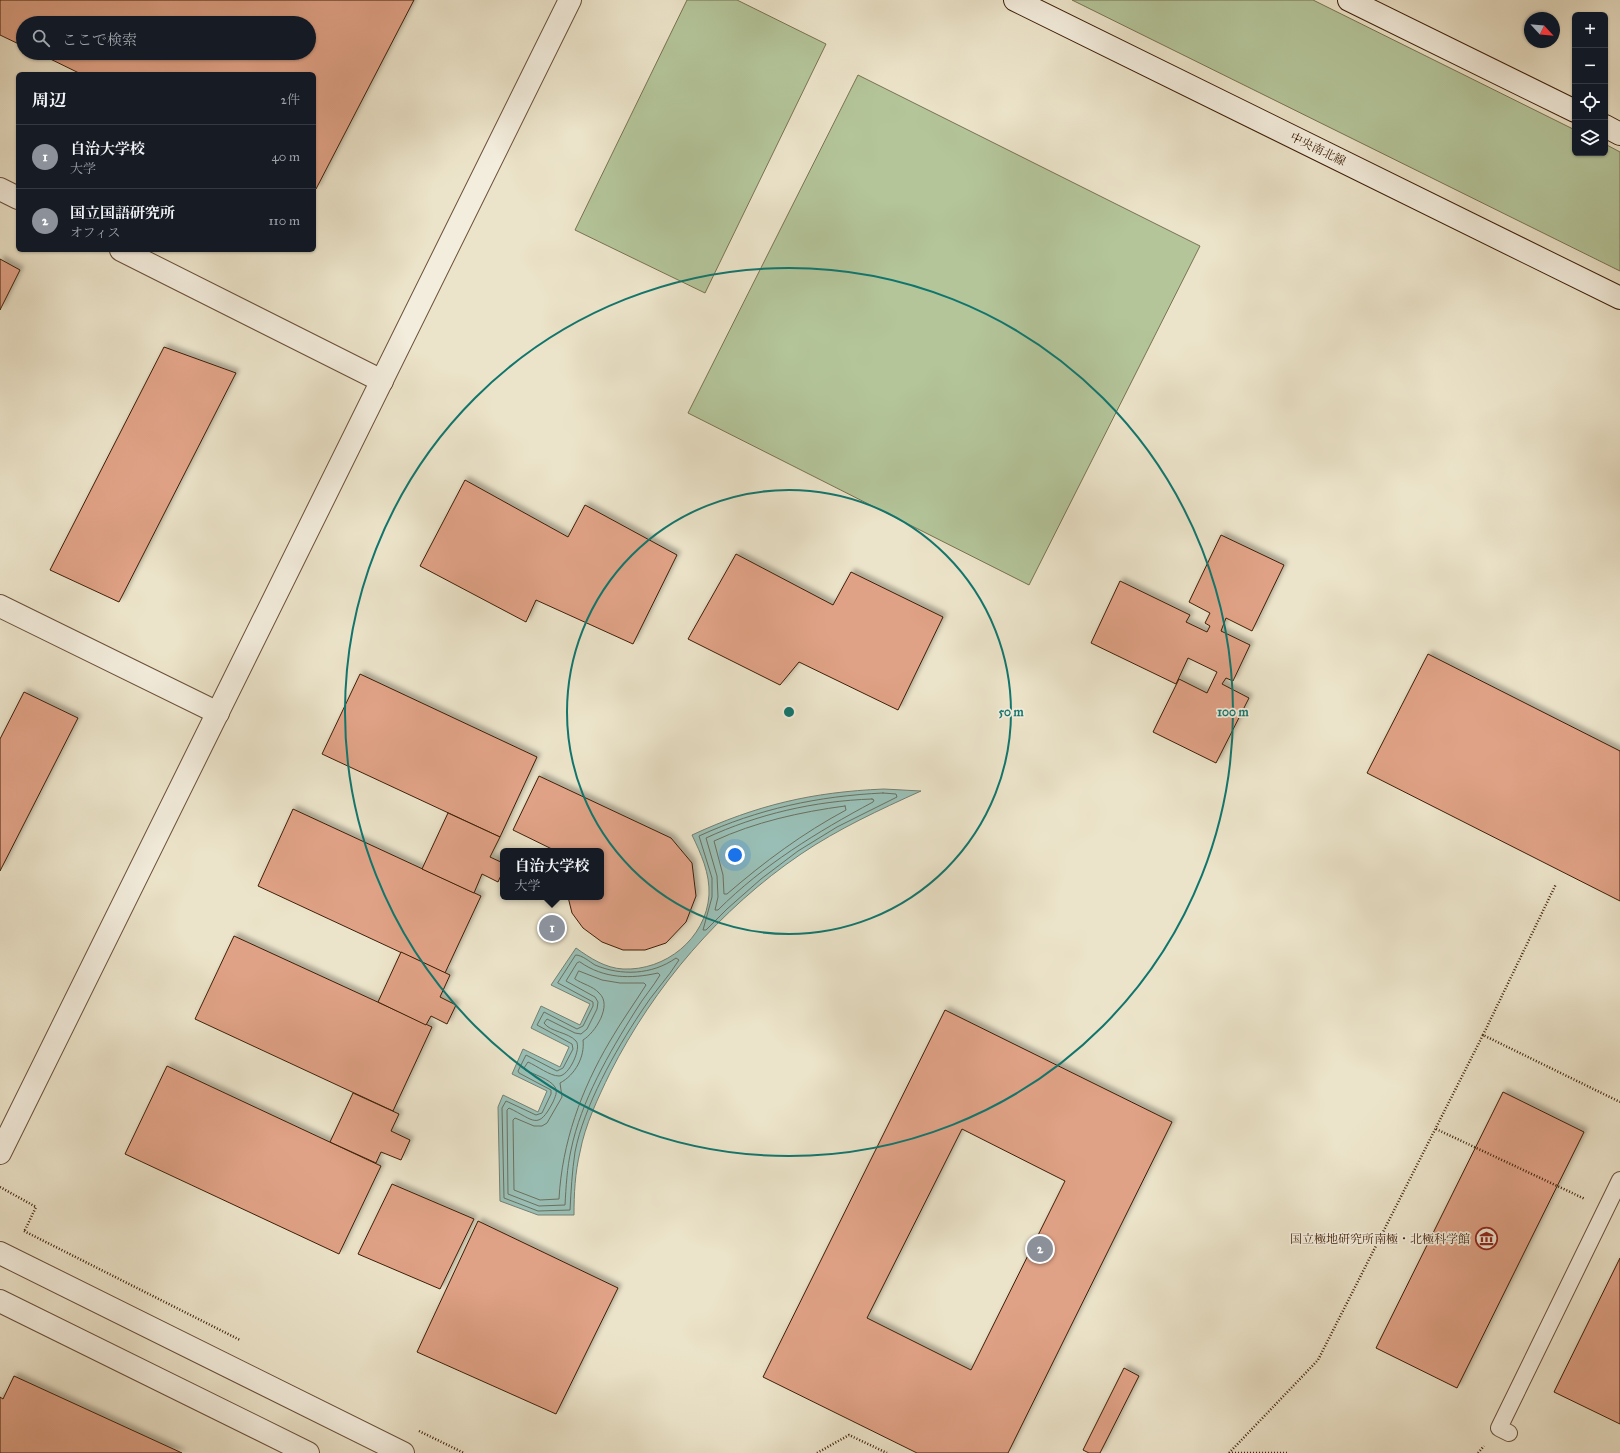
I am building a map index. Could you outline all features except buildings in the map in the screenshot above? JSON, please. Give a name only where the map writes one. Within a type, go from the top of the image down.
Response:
[{"type":"street","points":[[0,1153],[570,0]]},
{"type":"street","name":"中央南北線","points":[[1015,0],[1620,298]]},
{"type":"street","points":[[1349,0],[1572,111]]},
{"type":"street","points":[[1608,128],[1620,134]]},
{"type":"street","points":[[0,189],[16,197]]},
{"type":"street","points":[[125,252],[382,381]]},
{"type":"street","points":[[0,606],[218,713]]},
{"type":"street","points":[[6,1255],[403,1453]]},
{"type":"street","points":[[0,1301],[308,1453]]},
{"type":"lane","points":[[1509,1433],[1499,1428],[1620,1180]]},
{"type":"path","points":[[1229,1453],[1318,1360],[1483,1035],[1556,884]]},
{"type":"path","points":[[1483,1035],[1620,1102]]},
{"type":"path","points":[[1436,1129],[1606,1209]]},
{"type":"path","points":[[0,1187],[36,1206],[6,1255]]},
{"type":"path","points":[[817,1453],[849,1435],[887,1453]]},
{"type":"path","points":[[1229,1453],[1288,1453]]},
{"type":"green space","points":[[687,0],[737,0],[826,44],[705,293],[575,230]]},
{"type":"green space","points":[[1072,0],[1313,0],[1572,129],[1572,156],[1608,156],[1608,146],[1620,152],[1620,271]]},
{"type":"green space","points":[[858,75],[1200,246],[1029,585],[688,413]]},
{"type":"water","points":[[884,789],[921,791],[829,836],[771,876],[743,899],[717,925],[668,980],[628,1041],[610,1073],[592,1112],[578,1160],[575,1184],[574,1215],[538,1215],[500,1201],[498,1107],[503,1095],[538,1112],[547,1091],[512,1074],[523,1049],[560,1067],[569,1047],[531,1028],[541,1006],[580,1025],[590,1004],[551,985],[576,948],[604,965],[623,969],[639,968],[668,958],[681,949],[692,938],[706,911],[709,895],[708,879],[702,857],[692,835],[739,816],[785,802],[833,793]]},
{"type":"place","name":"自治大学校","points":[[552,928]]},
{"type":"place","name":"国立極地研究所南極・北極科学館","points":[[1486,1239]]},
{"type":"place","name":"国立国語研究所","points":[[1040,1249]]}]
